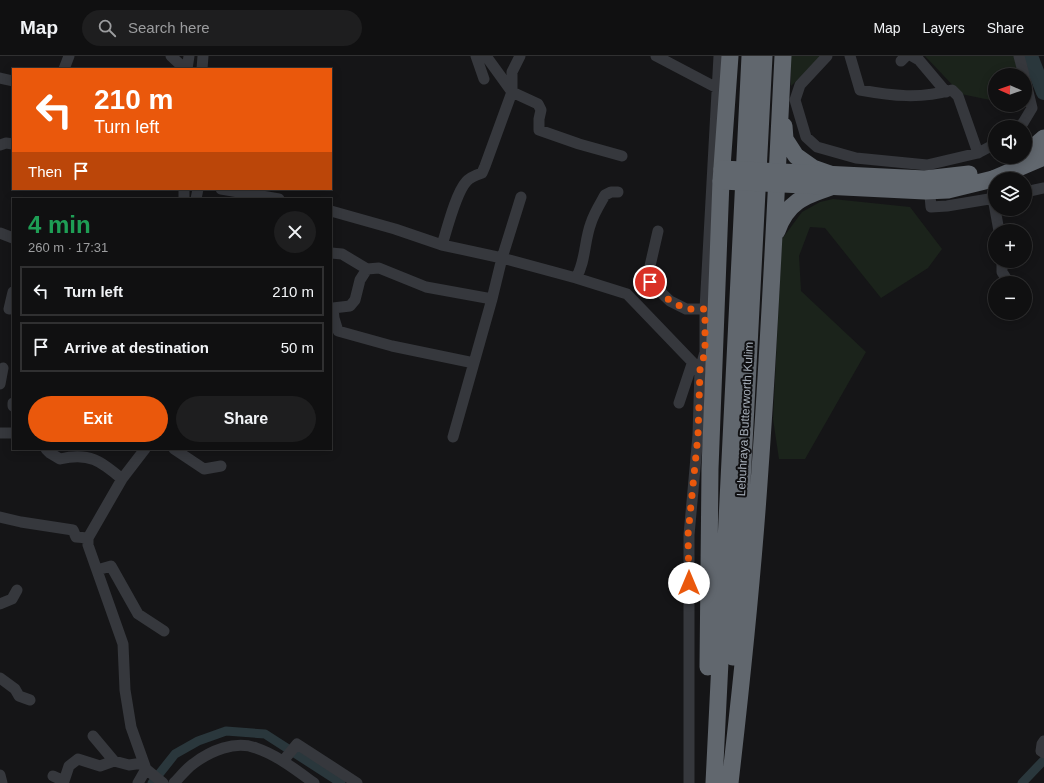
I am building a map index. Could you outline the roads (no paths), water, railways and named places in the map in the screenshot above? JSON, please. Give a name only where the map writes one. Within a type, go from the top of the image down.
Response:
[{"type":"highway","points":[[712,783],[708,685],[710,469],[722,175],[730,56]]},
{"type":"highway","name":"Lebuhraya Butterworth Kulim","points":[[712,783],[750,56]]},
{"type":"highway","name":"Lebuhraya Butterworth Kulim","points":[[728,783],[764,56]]},
{"type":"highway","points":[[728,783],[741,687],[760,471],[783,56]]},
{"type":"highway","points":[[781,96],[785,139],[796,156],[831,181]]},
{"type":"highway","points":[[1032,157],[1044,138]]},
{"type":"highway","points":[[1032,157],[1044,145]]},
{"type":"highway","points":[[722,175],[831,181],[925,191],[948,190],[1015,164]]},
{"type":"highway","points":[[774,238],[781,219],[793,203],[831,181]]},
{"type":"street","points":[[64,68],[68,56]]},
{"type":"street","points":[[171,56],[185,68]]},
{"type":"street","points":[[186,68],[189,56]]},
{"type":"street","points":[[202,68],[203,56]]},
{"type":"street","points":[[476,56],[484,79]]},
{"type":"street","points":[[486,56],[512,92],[538,104],[541,110],[539,130],[579,144],[622,156]]},
{"type":"street","points":[[442,244],[459,193],[466,182],[474,175],[482,173],[512,92],[512,72],[520,56]]},
{"type":"street","points":[[656,56],[717,88]]},
{"type":"street","points":[[679,403],[696,367],[705,352],[705,309],[719,56]]},
{"type":"street","points":[[827,56],[800,85],[795,100],[806,137],[817,147],[856,158],[927,165],[978,153],[988,148]]},
{"type":"street","points":[[850,56],[860,90],[891,95],[934,95],[952,90],[958,96],[978,153]]},
{"type":"street","points":[[912,56],[920,60],[946,92]]},
{"type":"street","points":[[1019,56],[1022,68]]},
{"type":"street","points":[[0,78],[12,81]]},
{"type":"street","points":[[0,145],[6,143],[12,144]]},
{"type":"street","points":[[927,165],[931,207],[947,206],[988,199]]},
{"type":"street","points":[[1032,191],[1044,188]]},
{"type":"street","points":[[227,190],[273,198]]},
{"type":"street","points":[[576,278],[581,270],[591,224],[599,205],[605,195],[611,192],[618,192]]},
{"type":"street","points":[[452,437],[492,299],[502,258],[521,197]]},
{"type":"street","points":[[332,211],[442,244],[502,258],[576,278],[627,294],[696,367],[698,435],[688,535],[689,783]]},
{"type":"street","points":[[658,230],[650,266],[650,282],[670,301],[686,309],[705,309]]},
{"type":"street","points":[[0,233],[12,238]]},
{"type":"street","points":[[332,253],[342,254],[367,269],[379,268],[426,287],[492,299]]},
{"type":"street","points":[[367,269],[360,280],[355,300],[350,306],[334,307],[334,318],[338,331],[392,346],[474,363]]},
{"type":"street","points":[[7,308],[12,295]]},
{"type":"street","points":[[0,384],[3,368]]},
{"type":"street","points":[[0,433],[12,433]]},
{"type":"street","points":[[47,450],[60,459],[73,456],[95,459],[122,479]]},
{"type":"street","points":[[144,450],[122,479],[88,538],[88,545],[123,644],[125,690],[130,720],[148,769],[163,783]]},
{"type":"street","points":[[175,450],[204,470],[222,466]]},
{"type":"street","points":[[0,517],[21,522],[73,530],[76,537],[88,538]]},
{"type":"street","points":[[97,570],[111,566],[138,614],[164,631]]},
{"type":"street","points":[[0,604],[12,600],[17,590]]},
{"type":"street","points":[[0,678],[15,689],[19,696],[30,700]]},
{"type":"street","points":[[93,736],[114,761]]},
{"type":"street","points":[[285,759],[297,744],[357,783]]},
{"type":"street","points":[[174,783],[194,764],[213,751],[228,746],[256,747],[285,759],[314,783]]},
{"type":"street","points":[[53,776],[65,782],[69,766],[78,759],[100,766],[114,761],[148,769]]},
{"type":"street","points":[[138,783],[148,769]]},
{"type":"street","points":[[0,774],[2,783]]},
{"type":"waterway","points":[[1030,56],[1044,92]]},
{"type":"waterway","points":[[152,783],[175,754],[198,741],[226,731],[265,734],[341,783]]},
{"type":"waterway","points":[[1022,783],[1044,760]]}]
